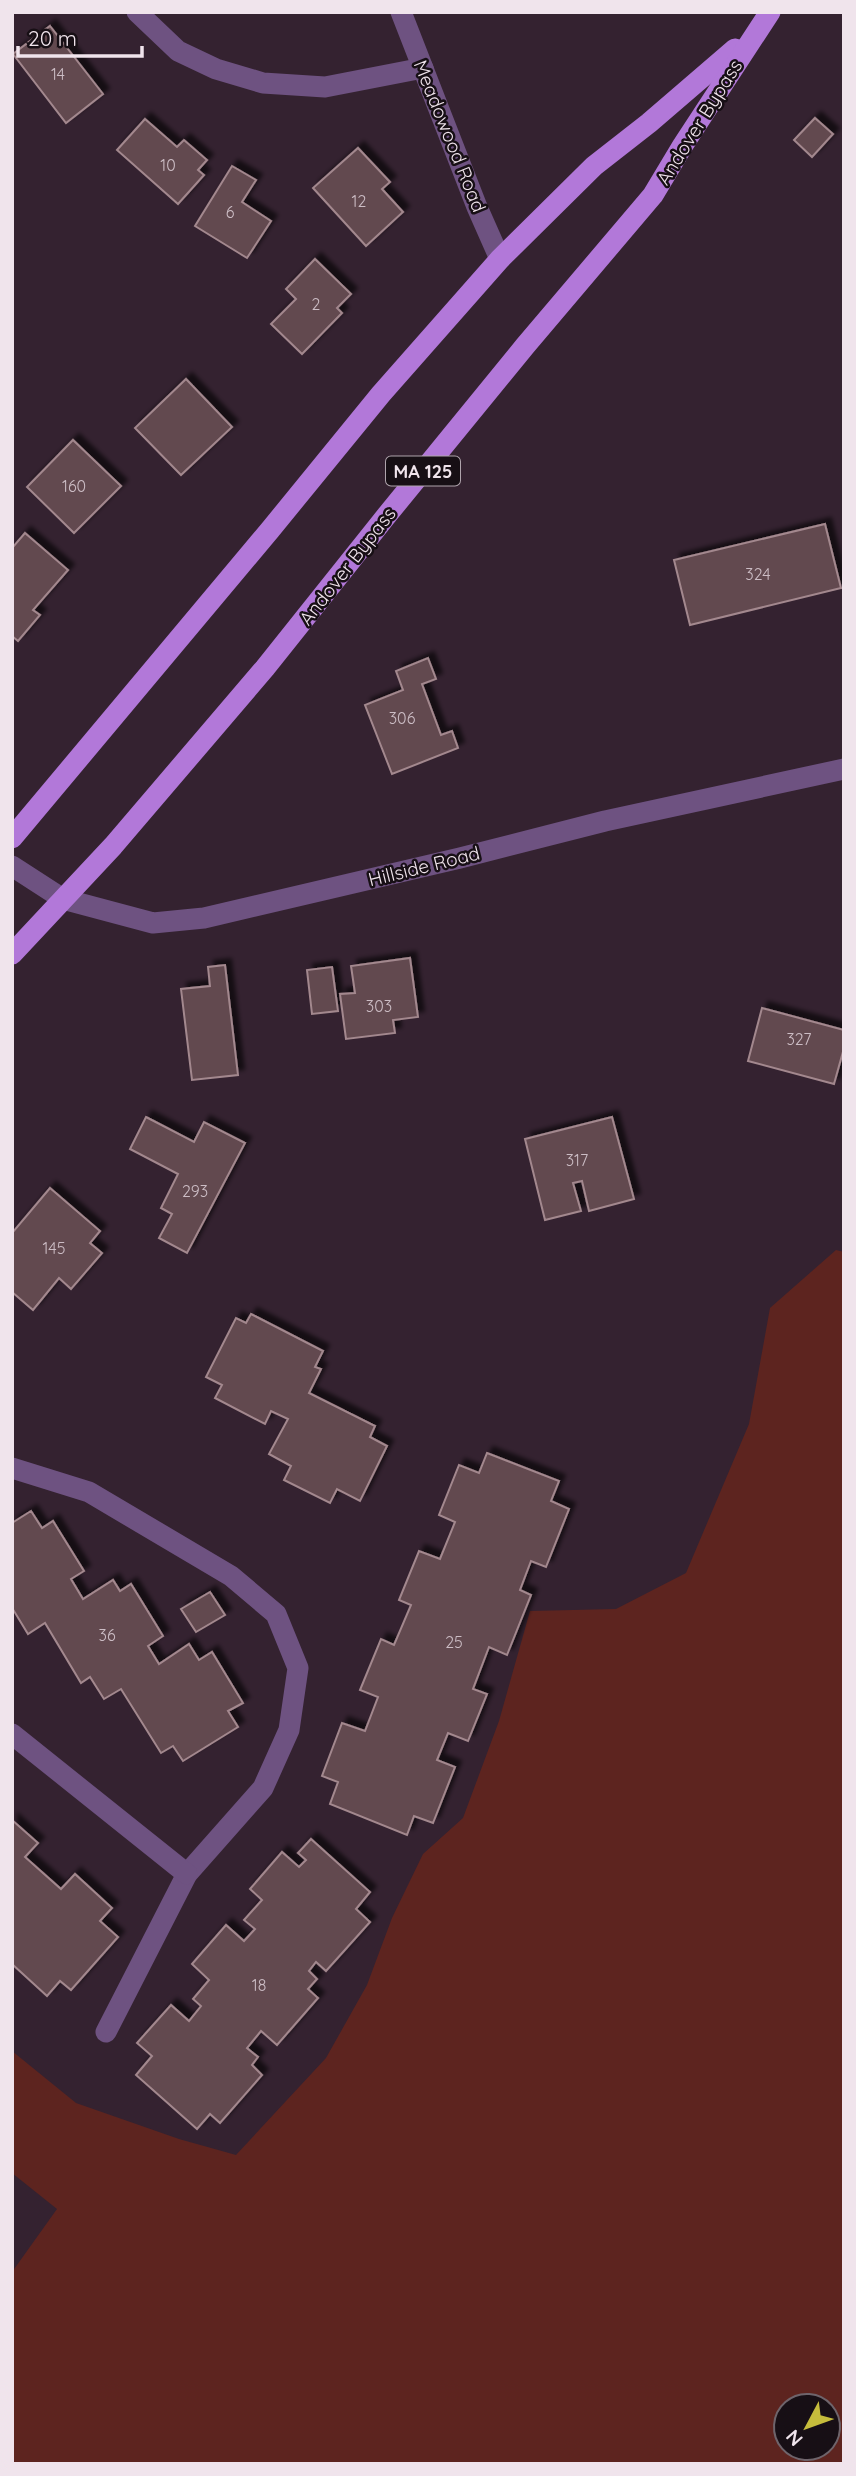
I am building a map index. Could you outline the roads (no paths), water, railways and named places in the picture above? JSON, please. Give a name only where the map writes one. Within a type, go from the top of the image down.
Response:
[{"type":"main road","name":"Andover Bypass","points":[[12,838],[381,394],[500,259],[594,166],[659,115],[765,19]]},
{"type":"main road","name":"Andover Bypass","points":[[12,954],[113,846],[265,668],[525,345],[653,195],[765,19]]},
{"type":"street","points":[[137,12],[178,51],[216,69],[263,83],[325,87],[423,68]]},
{"type":"street","name":"Meadowood Road","points":[[401,12],[468,185],[500,259]]},
{"type":"street","name":"Hillside Road","points":[[12,866],[63,899],[153,923],[204,918],[606,821],[844,769]]},
{"type":"street","points":[[12,1468],[89,1492],[231,1576],[276,1614],[298,1668],[289,1730],[262,1788],[187,1874],[106,2032]]},
{"type":"street","points":[[12,1734],[187,1874]]}]
